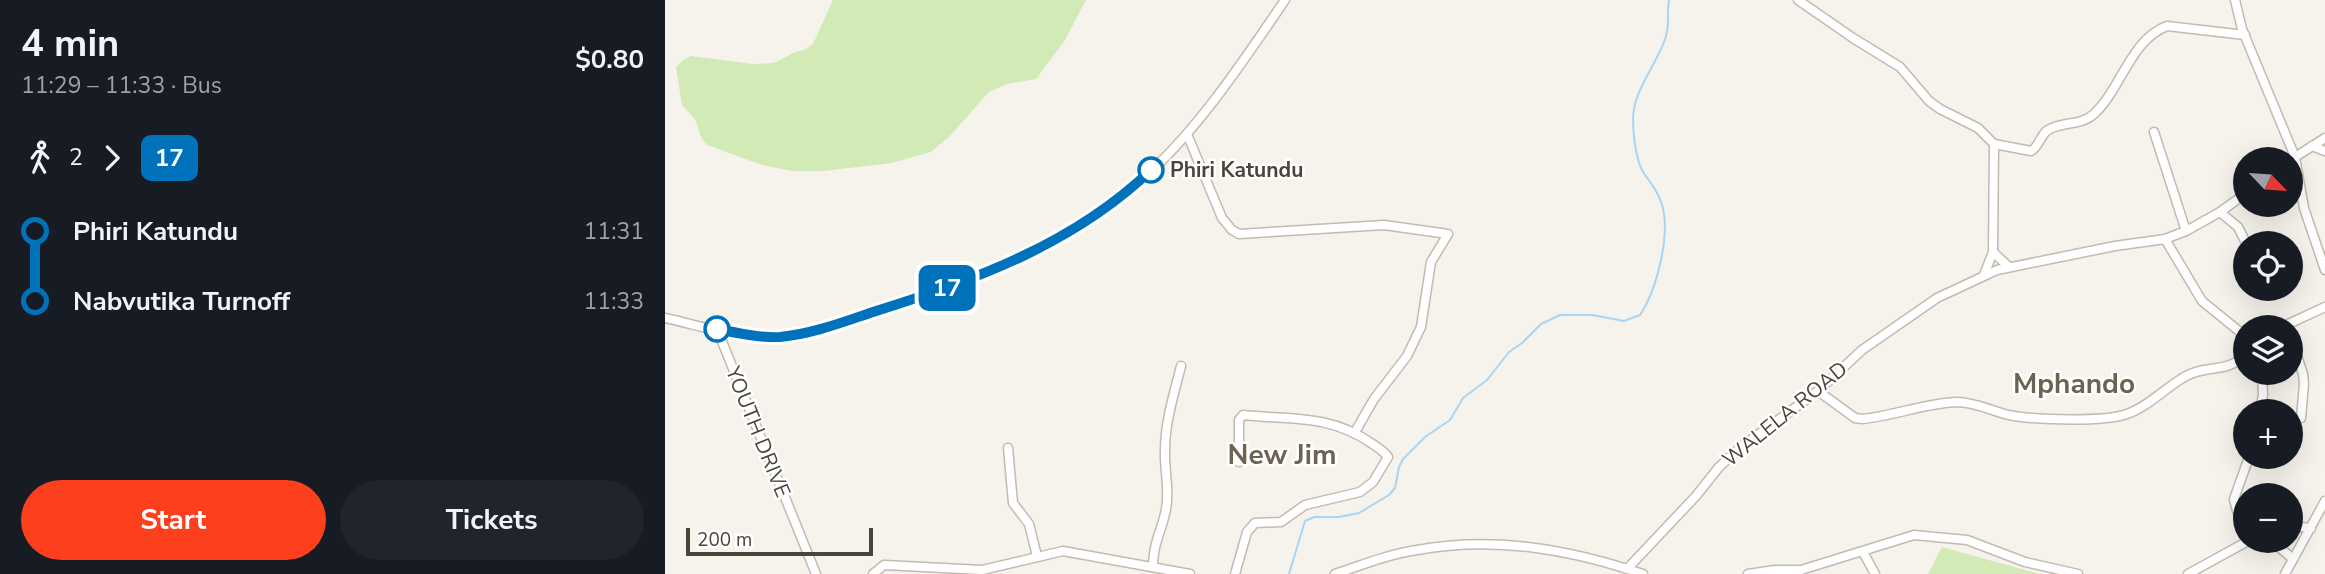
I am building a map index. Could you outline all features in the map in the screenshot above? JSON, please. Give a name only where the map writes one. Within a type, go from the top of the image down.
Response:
[{"type":"street","points":[[665,318],[756,336],[795,335],[967,281],[1028,254],[1105,210],[1135,186],[1187,134],[1231,79],[1285,0]]},
{"type":"street","points":[[1798,0],[1900,67],[1929,100],[1979,128],[1994,144],[2031,151],[2050,128],[2087,120],[2110,98],[2135,53],[2160,28],[2167,26],[2245,35]]},
{"type":"street","points":[[2235,0],[2245,35],[2288,147]]},
{"type":"street","points":[[2154,132],[2186,231]]},
{"type":"street","points":[[1187,134],[1222,218],[1231,230],[1239,234],[1384,225],[1447,234],[1431,262],[1420,327],[1407,356],[1374,399],[1355,432]]},
{"type":"street","points":[[2303,152],[2325,138]]},
{"type":"street","points":[[1985,275],[1993,252],[1994,144]]},
{"type":"street","points":[[2312,146],[2325,151]]},
{"type":"street","name":"WALELA ROAD","points":[[1627,569],[1696,496],[1719,467],[1741,447],[1818,391],[1862,350],[1937,298],[1985,275],[2009,267],[2125,244],[2165,239],[2186,231],[2233,203]]},
{"type":"street","points":[[2303,204],[2325,270]]},
{"type":"street","points":[[2220,212],[2240,231]]},
{"type":"street","points":[[2165,239],[2202,300],[2233,326]]},
{"type":"street","points":[[1993,252],[2009,267]]},
{"type":"street","points":[[2303,317],[2325,307]]},
{"type":"street","name":"YOUTH DRIVE","points":[[717,329],[816,574]]},
{"type":"street","points":[[1818,391],[1855,418],[1862,419],[1938,403],[1961,402],[2039,420],[2113,417],[2126,415],[2141,407],[2188,375],[2201,370],[2227,368],[2233,364]]},
{"type":"street","points":[[1158,570],[1154,543],[1166,510],[1166,428],[1181,366]]},
{"type":"street","points":[[2303,373],[2303,399]]},
{"type":"street","points":[[1235,574],[1247,532],[1255,523],[1281,522],[1305,505],[1360,492],[1373,482],[1388,457],[1355,432],[1309,419],[1243,415],[1240,420],[1239,463]]},
{"type":"street","points":[[1008,448],[1013,503],[1029,524],[1037,556]]},
{"type":"street","points":[[2285,574],[2325,501]]},
{"type":"street","points":[[2303,527],[2311,528]]},
{"type":"street","points":[[1748,574],[1801,570],[1914,535],[1967,541],[2025,562],[2078,574]]},
{"type":"street","points":[[1335,574],[1414,550],[1454,544],[1490,543],[1534,547],[1643,574]]},
{"type":"street","points":[[2188,574],[2233,549]]},
{"type":"street","points":[[873,574],[884,565],[972,572],[1063,551],[1190,574]]},
{"type":"street","points":[[1863,552],[1875,574]]},
{"type":"street","points":[[2286,553],[2293,559]]},
{"type":"green space","points":[[833,0],[1086,0],[1065,40],[1036,79],[1007,84],[989,92],[949,137],[931,152],[892,163],[823,171],[792,171],[762,165],[707,145],[695,119],[682,105],[676,67],[691,56],[753,64],[774,63],[813,44]]},
{"type":"green space","points":[[1942,547],[2039,574],[1928,574]]},
{"type":"waterway","points":[[1289,574],[1305,521],[1314,517],[1339,517],[1359,513],[1389,495],[1395,488],[1403,459],[1425,437],[1450,420],[1463,398],[1487,380],[1509,352],[1541,324],[1560,315],[1592,315],[1624,321],[1640,315],[1657,274],[1665,224],[1659,197],[1642,170],[1638,158],[1633,117],[1641,88],[1666,36],[1669,0]]},
{"type":"bus line","name":"17","points":[[717,329],[756,336],[795,335],[967,281],[1028,254],[1105,210],[1151,170]]},
{"type":"place","name":"Phiri Katundu","points":[[1151,170]]},
{"type":"district","name":"Mphando","points":[[2074,384]]},
{"type":"district","name":"New Jim","points":[[1282,455]]}]
